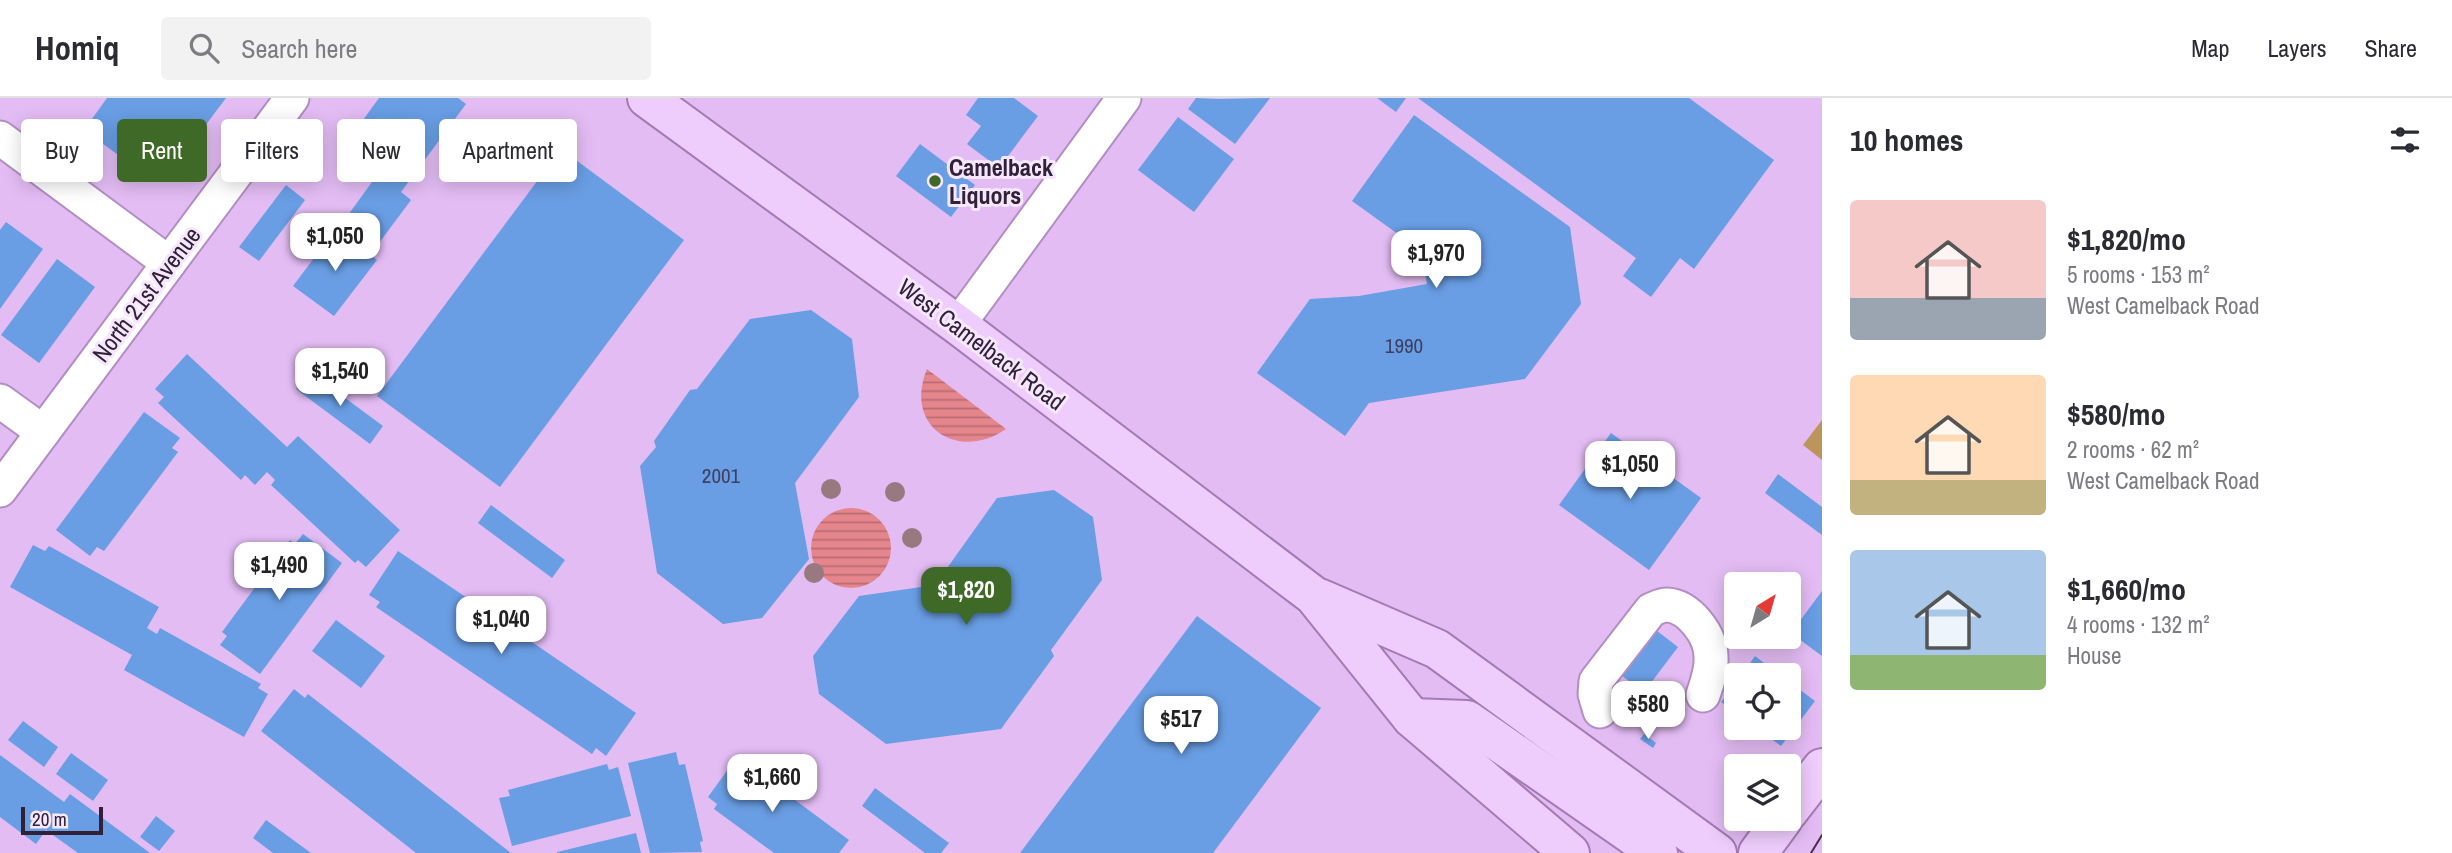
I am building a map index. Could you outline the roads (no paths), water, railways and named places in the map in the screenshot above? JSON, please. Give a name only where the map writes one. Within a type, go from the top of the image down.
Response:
[{"type":"main road","name":"West Camelback Road","points":[[646,98],[958,325],[1314,596],[1412,718],[1570,853]]},
{"type":"main road","name":"West Camelback Road","points":[[1314,596],[1437,649],[1711,850]]},
{"type":"main road","points":[[1412,718],[1467,720],[1658,853]]},
{"type":"main road","points":[[1801,795],[1822,768]]},
{"type":"main road","points":[[1758,853],[1774,831]]},
{"type":"street","name":"North 21st Avenue","points":[[0,490],[292,98]]},
{"type":"street","points":[[958,325],[1124,98]]},
{"type":"street","points":[[0,138],[169,263]]},
{"type":"street","points":[[0,401],[43,432]]},
{"type":"street","points":[[1600,711],[1595,694],[1596,681],[1651,610],[1663,605],[1676,607],[1706,634],[1712,655],[1710,675],[1703,695]]},
{"type":"tram line","points":[[1811,853],[1822,835]]},
{"type":"place","name":"Camelback Liquors","points":[[935,181]]}]
